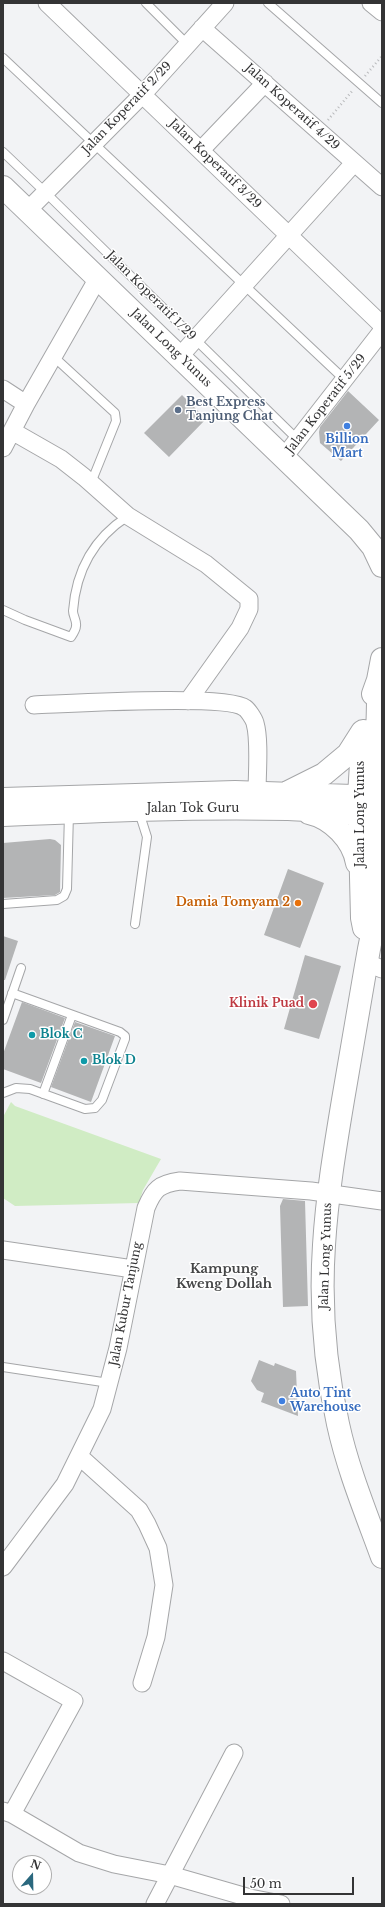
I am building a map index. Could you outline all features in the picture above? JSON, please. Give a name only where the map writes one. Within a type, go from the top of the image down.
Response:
[{"type":"main road","name":"Jalan Long Yunus","points":[[3,187],[359,530],[373,547],[382,566]]},
{"type":"main road","name":"Jalan Long Yunus","points":[[382,659],[378,680],[365,718],[374,742],[369,892],[375,924],[372,960],[328,1193],[323,1275],[325,1336],[328,1365],[338,1424],[354,1482],[382,1557]]},
{"type":"main road","points":[[369,892],[352,846],[340,831],[326,820],[286,801],[336,765],[348,754],[374,742]]},
{"type":"main road","name":"Jalan Tok Guru","points":[[3,798],[177,793],[258,793],[286,801]]},
{"type":"main road","name":"Jalan Tok Guru","points":[[3,814],[138,810],[286,801],[372,806]]},
{"type":"main road","points":[[369,892],[382,874]]},
{"type":"street","name":"Jalan Koperatif 3/29","points":[[47,3],[382,325]]},
{"type":"street","name":"Jalan Koperatif 2/29","points":[[28,210],[143,94],[225,3]]},
{"type":"street","points":[[371,3],[382,12]]},
{"type":"street","name":"Jalan Koperatif 4/29","points":[[202,28],[382,187]]},
{"type":"street","points":[[201,150],[264,83]]},
{"type":"street","points":[[180,356],[354,163]]},
{"type":"street","points":[[3,448],[26,404],[98,278]]},
{"type":"street","name":"Jalan Koperatif 5/29","points":[[284,457],[382,331]]},
{"type":"street","points":[[3,389],[26,404]]},
{"type":"street","points":[[12,431],[61,459],[128,516],[206,564],[246,596],[250,602],[249,609],[240,628],[188,701]]},
{"type":"street","points":[[34,705],[126,701],[188,701],[232,703],[245,708],[255,722],[258,793]]},
{"type":"street","name":"Jalan Kubur Tanjung","points":[[3,1567],[65,1484],[102,1409],[118,1348],[146,1208],[153,1193],[165,1183],[180,1181],[328,1193],[382,1201]]},
{"type":"street","points":[[3,1250],[133,1269]]},
{"type":"street","points":[[79,1456],[139,1510],[158,1548],[164,1585],[156,1637],[142,1683]]},
{"type":"street","points":[[3,1661],[74,1701],[7,1812],[79,1853],[114,1864],[170,1875],[250,1898],[281,1904]]},
{"type":"street","points":[[155,1904],[234,1753]]},
{"type":"lane","points":[[146,3],[187,44]]},
{"type":"lane","points":[[268,3],[382,103]]},
{"type":"lane","points":[[3,58],[345,380]]},
{"type":"lane","name":"Jalan Koperatif 1/29","points":[[3,152],[298,440]]},
{"type":"lane","points":[[54,356],[115,413],[116,421],[91,483]]},
{"type":"lane","points":[[3,610],[71,637],[77,626],[73,613],[83,567],[97,543],[111,527],[128,516]]},
{"type":"lane","points":[[135,924],[147,837],[138,810]]},
{"type":"lane","points":[[3,904],[57,900],[64,896],[67,889],[69,812]]},
{"type":"lane","points":[[3,1020],[21,968]]},
{"type":"lane","points":[[3,1093],[23,1088],[85,1109],[95,1108],[102,1100],[124,1042],[124,1036],[120,1032],[12,993]]},
{"type":"lane","points":[[43,1094],[72,1015]]},
{"type":"lane","points":[[3,1367],[109,1383]]},
{"type":"path","points":[[319,131],[382,56]]},
{"type":"green space","points":[[11,1102],[15,1106],[161,1159],[143,1190],[139,1203],[15,1206],[3,1198],[3,1117]]},
{"type":"building","name":"Billion Mart","points":[[348,391],[379,420],[341,461],[320,443],[319,432],[320,427]]},
{"type":"building","points":[[182,395],[206,419],[169,457],[144,433]]},
{"type":"building","points":[[50,839],[55,840],[61,845],[60,892],[55,895],[3,898],[3,843]]},
{"type":"building","points":[[288,869],[324,883],[300,948],[264,935]]},
{"type":"building","points":[[3,936],[18,941],[5,980],[3,980]]},
{"type":"building","points":[[305,955],[341,966],[319,1039],[284,1029]]},
{"type":"building","name":"Blok C","points":[[22,1002],[65,1018],[41,1083],[3,1069],[3,1054]]},
{"type":"building","name":"Blok D","points":[[75,1022],[115,1036],[91,1102],[51,1087]]},
{"type":"building","points":[[283,1199],[305,1201],[308,1306],[283,1307],[280,1206]]},
{"type":"building","points":[[259,1360],[274,1366],[275,1363],[296,1371],[298,1416],[261,1402],[264,1393],[257,1390],[251,1381]]},
{"type":"place","name":"Best Express Tanjung Chat","points":[[178,410]]},
{"type":"place","name":"Billion Mart","points":[[347,426]]},
{"type":"place","name":"Damia Tomyam 2","points":[[298,903]]},
{"type":"place","name":"Klinik Puad","points":[[313,1004]]},
{"type":"place","name":"Blok C","points":[[32,1035]]},
{"type":"place","name":"Blok D","points":[[84,1061]]},
{"type":"place","name":"Auto Tint Warehouse","points":[[282,1401]]},
{"type":"district","name":"Kampung Kweng Dollah","points":[[224,1276]]}]
